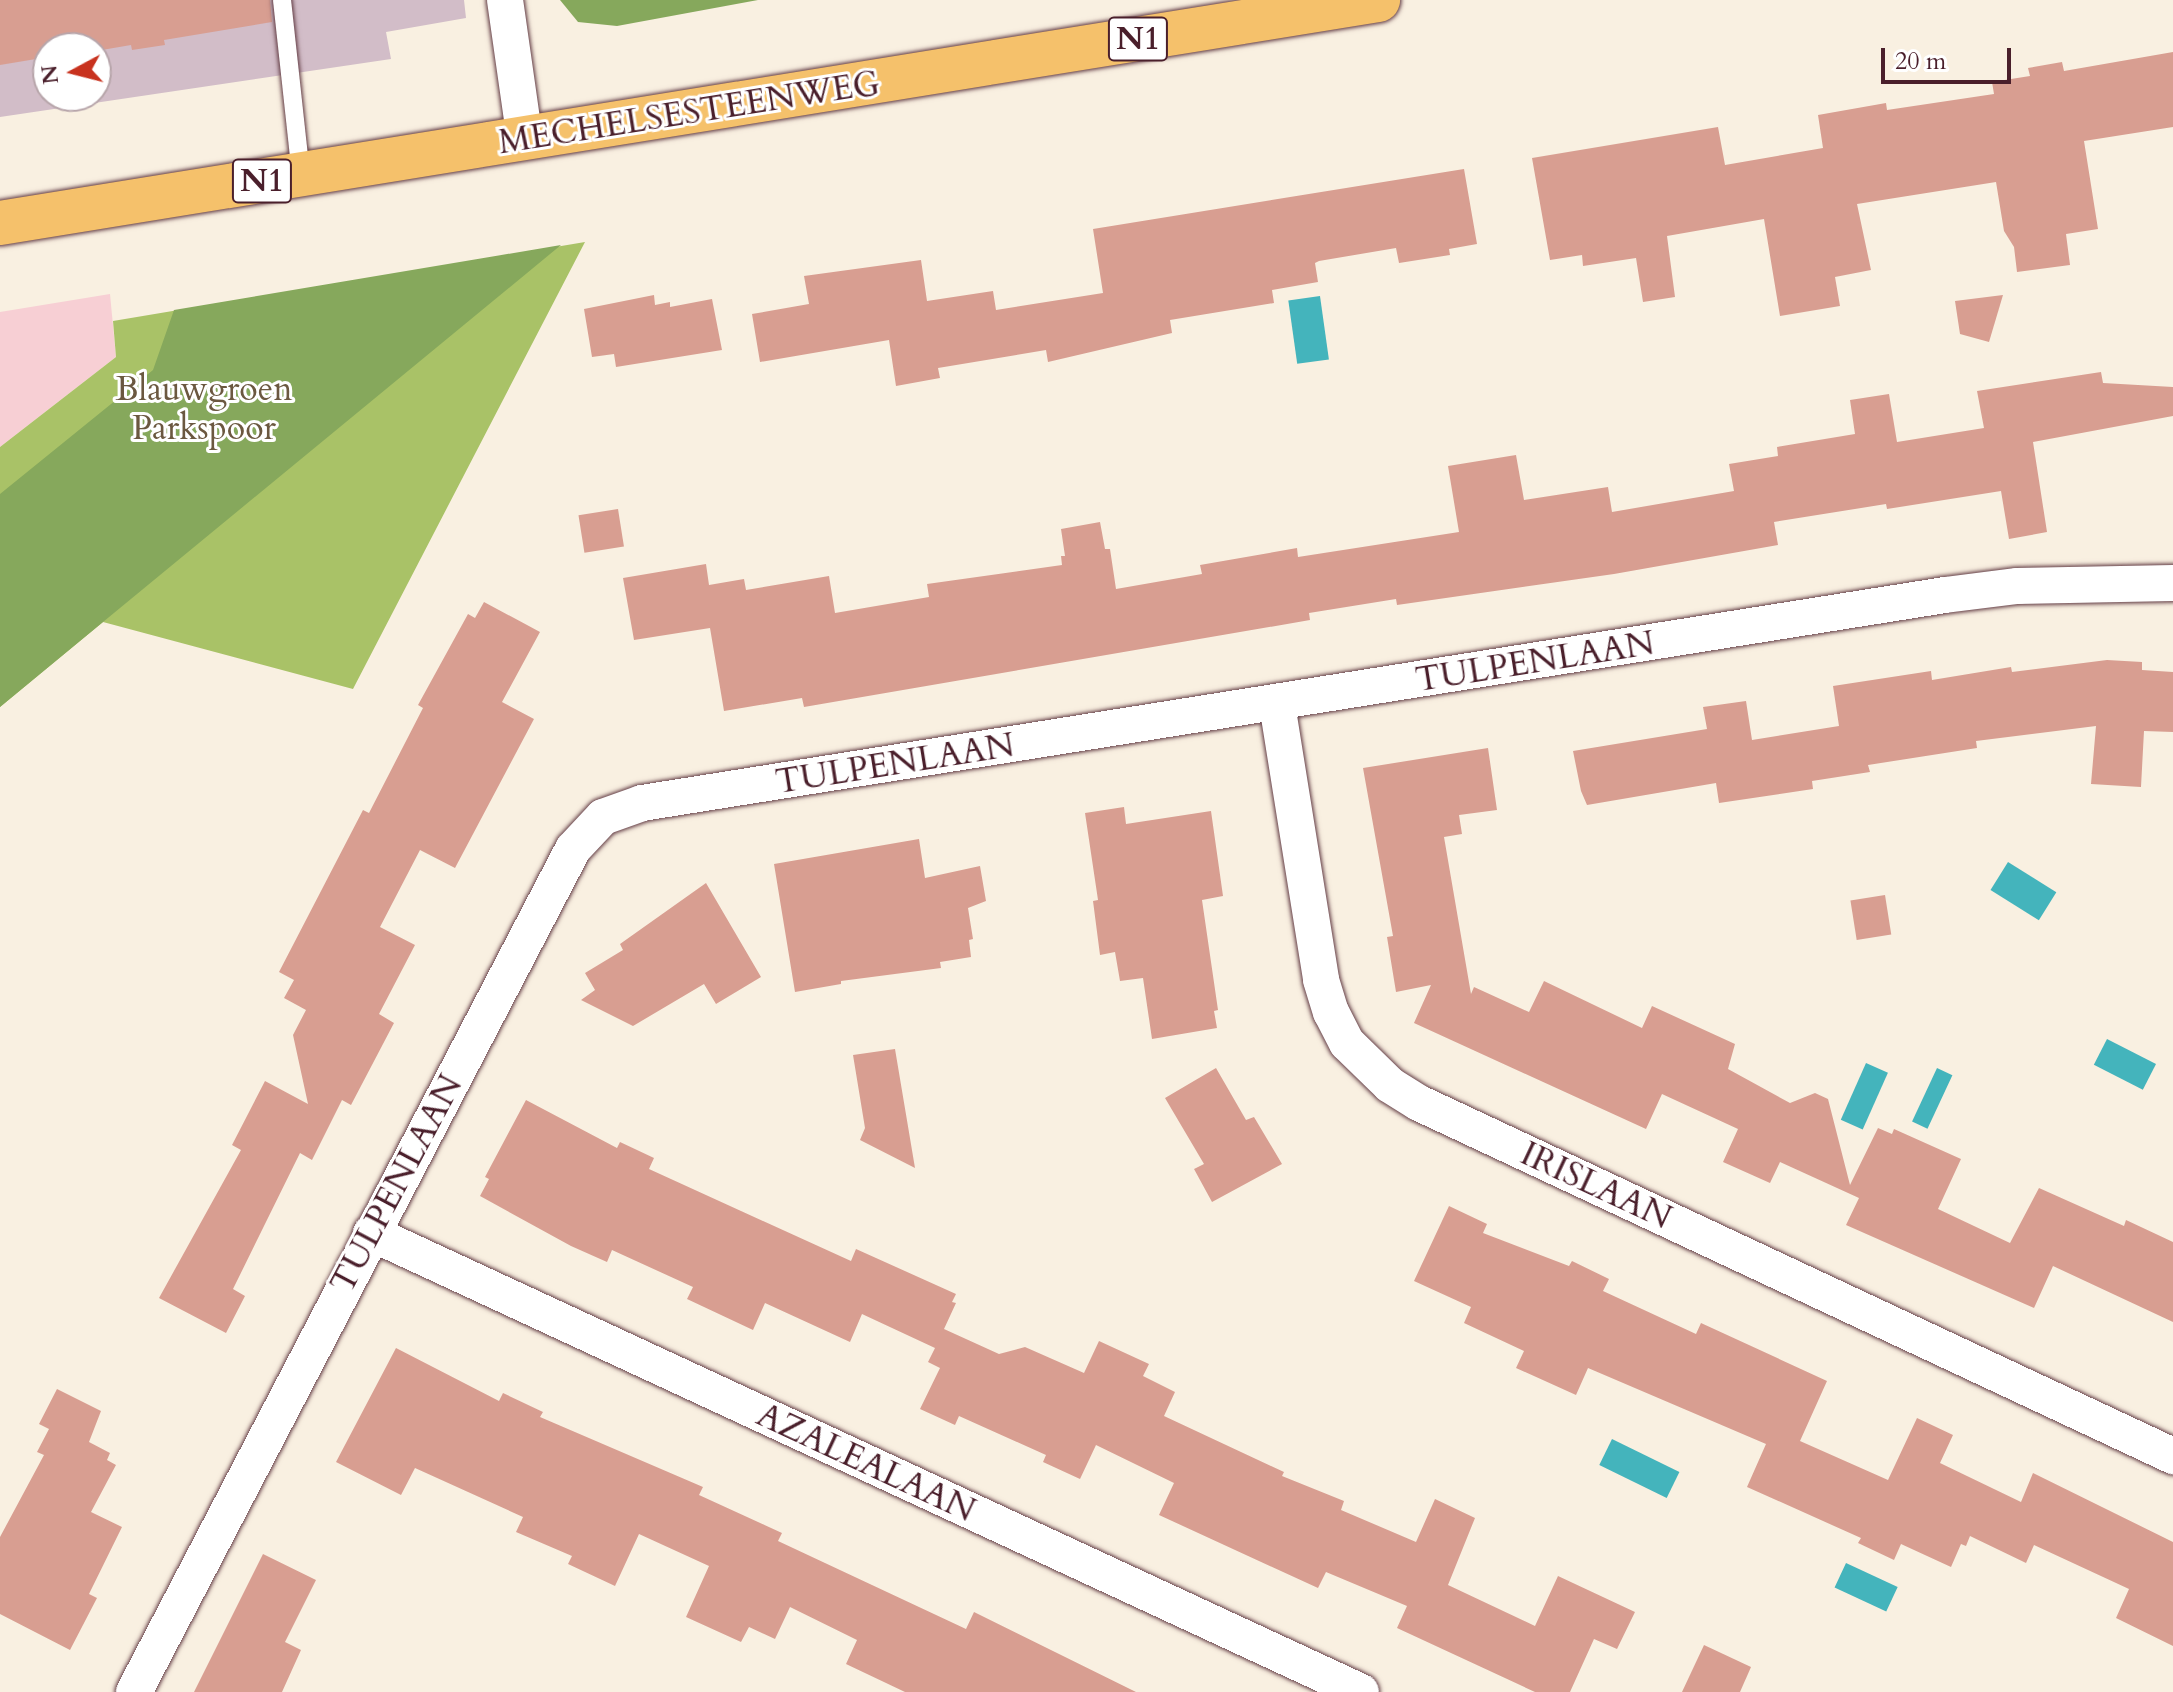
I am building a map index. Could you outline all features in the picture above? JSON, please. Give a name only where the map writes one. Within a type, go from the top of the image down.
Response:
[{"type":"main road","name":"MECHELSESTEENWEG","points":[[0,223],[525,141],[1378,0]]},
{"type":"street","points":[[505,0],[525,141]]},
{"type":"street","name":"TULPENLAAN","points":[[134,1692],[573,849],[603,817],[642,803],[1945,595],[2017,586],[2173,583]]},
{"type":"street","name":"IRISLAAN","points":[[1277,704],[1321,980],[1331,1012],[1347,1043],[1390,1085],[1419,1103],[2173,1456]]},
{"type":"street","name":"AZALEALAAN","points":[[371,1233],[1361,1692]]},
{"type":"lane","points":[[282,0],[301,175]]},
{"type":"shaded area","points":[[0,0],[464,0],[466,18],[386,32],[391,59],[112,100],[112,32],[32,32],[34,112],[0,117]]},
{"type":"shaded area","points":[[110,294],[116,357],[0,447],[0,312]]},
{"type":"green space","points":[[560,0],[758,0],[617,26],[578,22]]},
{"type":"green space","points":[[585,242],[353,689],[103,622],[0,707],[0,447],[116,357],[113,321]]},
{"type":"green space","name":"Blauwgroen Parkspoor","points":[[561,245],[0,707],[0,494],[153,370],[174,310]]},
{"type":"water","points":[[1320,296],[1329,359],[1297,364],[1288,300]]},
{"type":"water","points":[[2008,862],[2056,892],[2039,920],[1991,890]]},
{"type":"water","points":[[2107,1039],[2156,1064],[2143,1090],[2094,1065]]},
{"type":"water","points":[[1866,1063],[1888,1073],[1863,1129],[1841,1120]]},
{"type":"water","points":[[1937,1068],[1952,1075],[1927,1129],[1912,1121]]},
{"type":"water","points":[[1612,1439],[1679,1472],[1667,1498],[1599,1465]]},
{"type":"water","points":[[1846,1563],[1898,1587],[1886,1612],[1835,1587]]},
{"type":"building","points":[[0,0],[270,0],[272,22],[164,40],[165,45],[132,50],[131,45],[112,48],[112,32],[32,32],[32,60],[0,65]]},
{"type":"building","points":[[2173,52],[2173,127],[2084,141],[2098,229],[2066,234],[2070,265],[2017,272],[2014,247],[2004,231],[1996,182],[1857,204],[1871,270],[1835,277],[1840,306],[1780,316],[1764,219],[1667,236],[1675,297],[1643,302],[1636,258],[1583,266],[1582,255],[1550,260],[1532,158],[1718,127],[1725,165],[1823,148],[1818,115],[1886,103],[1887,110],[1994,94],[1992,82],[2030,76],[2028,68],[2062,62],[2064,71]]},
{"type":"building","points":[[1464,169],[1477,244],[1449,249],[1450,255],[1399,263],[1396,248],[1319,261],[1315,263],[1318,282],[1272,290],[1274,303],[1170,320],[1172,333],[1048,362],[1046,350],[938,368],[940,378],[896,386],[889,340],[760,362],[752,314],[809,304],[804,276],[921,260],[927,301],[993,291],[996,310],[1103,293],[1093,229]]},
{"type":"building","points":[[654,295],[655,305],[670,302],[670,307],[712,299],[722,350],[616,367],[614,354],[592,357],[584,309]]},
{"type":"building","points":[[2003,295],[1989,342],[1960,334],[1955,301]]},
{"type":"building","points":[[2101,372],[2103,383],[2173,387],[2173,416],[2033,442],[2047,532],[2009,539],[2001,491],[1887,509],[1886,504],[1774,522],[1778,545],[1614,574],[1397,605],[1396,599],[1309,613],[1310,620],[804,707],[802,698],[724,711],[710,628],[634,640],[623,578],[706,564],[709,585],[744,579],[746,590],[829,576],[835,613],[929,597],[927,584],[1062,565],[1061,556],[1065,556],[1061,529],[1100,522],[1105,549],[1110,549],[1116,589],[1202,574],[1200,565],[1297,548],[1298,557],[1459,532],[1448,466],[1516,455],[1524,500],[1608,487],[1612,512],[1734,491],[1729,464],[1778,456],[1777,447],[1855,434],[1850,400],[1889,394],[1897,442],[1984,428],[1977,391]]},
{"type":"building","points":[[618,509],[624,547],[584,553],[578,515]]},
{"type":"building","points":[[484,602],[540,632],[502,702],[534,719],[455,868],[420,850],[380,927],[415,945],[379,1014],[394,1023],[351,1105],[342,1100],[312,1160],[300,1153],[233,1289],[245,1296],[226,1333],[159,1298],[241,1150],[232,1145],[265,1081],[308,1104],[293,1035],[306,1010],[284,998],[294,980],[279,972],[363,810],[369,813],[423,708],[418,705],[468,614],[475,618]]},
{"type":"building","points":[[2107,660],[2142,662],[2142,670],[2173,672],[2173,732],[2144,731],[2141,787],[2091,784],[2096,726],[1976,741],[1977,748],[1868,765],[1870,772],[1812,781],[1813,789],[1719,803],[1716,783],[1587,805],[1581,791],[1573,751],[1707,729],[1703,707],[1746,701],[1752,740],[1839,726],[1833,686],[1931,671],[1932,680],[2011,667],[2012,672]]},
{"type":"building","points":[[1488,748],[1497,810],[1459,815],[1462,834],[1444,837],[1471,994],[1474,987],[1529,1012],[1544,981],[1642,1028],[1652,1006],[1735,1044],[1728,1069],[1790,1103],[1815,1093],[1828,1099],[1850,1185],[1878,1128],[1892,1134],[1894,1129],[1961,1159],[1938,1209],[2010,1243],[2039,1188],[2124,1226],[2126,1220],[2173,1242],[2173,1322],[2053,1266],[2034,1308],[1846,1225],[1859,1198],[1780,1162],[1770,1183],[1723,1162],[1738,1129],[1662,1094],[1646,1129],[1414,1023],[1431,985],[1396,992],[1387,937],[1393,936],[1363,768]]},
{"type":"building","points":[[1124,807],[1126,824],[1211,811],[1223,896],[1202,900],[1218,1010],[1214,1011],[1217,1028],[1152,1039],[1143,978],[1120,981],[1115,952],[1100,955],[1093,901],[1098,900],[1085,813]]},
{"type":"building","points":[[919,839],[925,878],[980,866],[986,901],[968,908],[973,939],[969,940],[971,957],[940,962],[941,968],[841,981],[841,984],[795,992],[774,864]]},
{"type":"building","points":[[706,883],[761,977],[716,1004],[704,984],[633,1026],[581,1000],[595,990],[585,973],[623,950],[620,944]]},
{"type":"building","points":[[1885,895],[1891,935],[1857,940],[1850,900]]},
{"type":"building","points":[[895,1049],[915,1168],[860,1140],[865,1128],[853,1055]]},
{"type":"building","points":[[1216,1068],[1246,1120],[1254,1117],[1282,1164],[1212,1202],[1194,1169],[1204,1164],[1165,1098]]},
{"type":"building","points":[[526,1100],[617,1148],[620,1142],[654,1158],[649,1169],[851,1261],[856,1249],[956,1294],[952,1302],[956,1303],[944,1329],[999,1354],[1025,1347],[1084,1373],[1099,1341],[1149,1364],[1143,1376],[1175,1392],[1164,1416],[1284,1472],[1282,1476],[1344,1501],[1341,1510],[1416,1542],[1435,1499],[1475,1518],[1448,1585],[1535,1626],[1558,1576],[1635,1612],[1617,1649],[1594,1639],[1570,1692],[1535,1692],[1397,1628],[1407,1606],[1326,1572],[1318,1588],[1159,1515],[1174,1483],[1096,1445],[1080,1479],[1043,1462],[1046,1455],[959,1416],[955,1425],[920,1409],[940,1368],[928,1362],[935,1348],[862,1314],[850,1342],[765,1303],[753,1330],[687,1299],[693,1287],[612,1250],[607,1262],[571,1246],[480,1196],[489,1179],[485,1177]]},
{"type":"building","points":[[1449,1206],[1487,1224],[1483,1233],[1569,1266],[1572,1261],[1609,1279],[1603,1291],[1696,1334],[1701,1323],[1827,1381],[1800,1441],[1888,1480],[1917,1418],[1953,1435],[1940,1463],[2021,1502],[2033,1473],[2173,1542],[2173,1646],[2116,1618],[2129,1589],[2034,1545],[2026,1563],[1970,1536],[1966,1546],[1961,1544],[1951,1567],[1901,1544],[1894,1560],[1858,1543],[1861,1538],[1747,1487],[1766,1444],[1588,1368],[1576,1395],[1516,1368],[1524,1351],[1464,1323],[1471,1307],[1414,1281]]},
{"type":"building","points":[[396,1348],[499,1401],[503,1393],[543,1412],[540,1417],[703,1487],[699,1495],[782,1533],[778,1541],[966,1629],[974,1612],[1136,1692],[905,1692],[846,1664],[857,1640],[790,1607],[775,1639],[749,1627],[741,1642],[686,1617],[709,1566],[639,1534],[615,1586],[568,1564],[572,1556],[516,1532],[523,1517],[415,1468],[401,1495],[336,1462]]},
{"type":"building","points":[[57,1389],[101,1411],[89,1442],[110,1453],[107,1460],[116,1465],[91,1512],[122,1527],[89,1594],[97,1598],[70,1650],[0,1614],[0,1537],[44,1455],[37,1452],[49,1429],[39,1424]]},
{"type":"building","points":[[263,1554],[316,1580],[285,1642],[301,1650],[282,1692],[194,1692]]},
{"type":"building","points":[[1704,1645],[1751,1667],[1740,1692],[1682,1692]]}]
